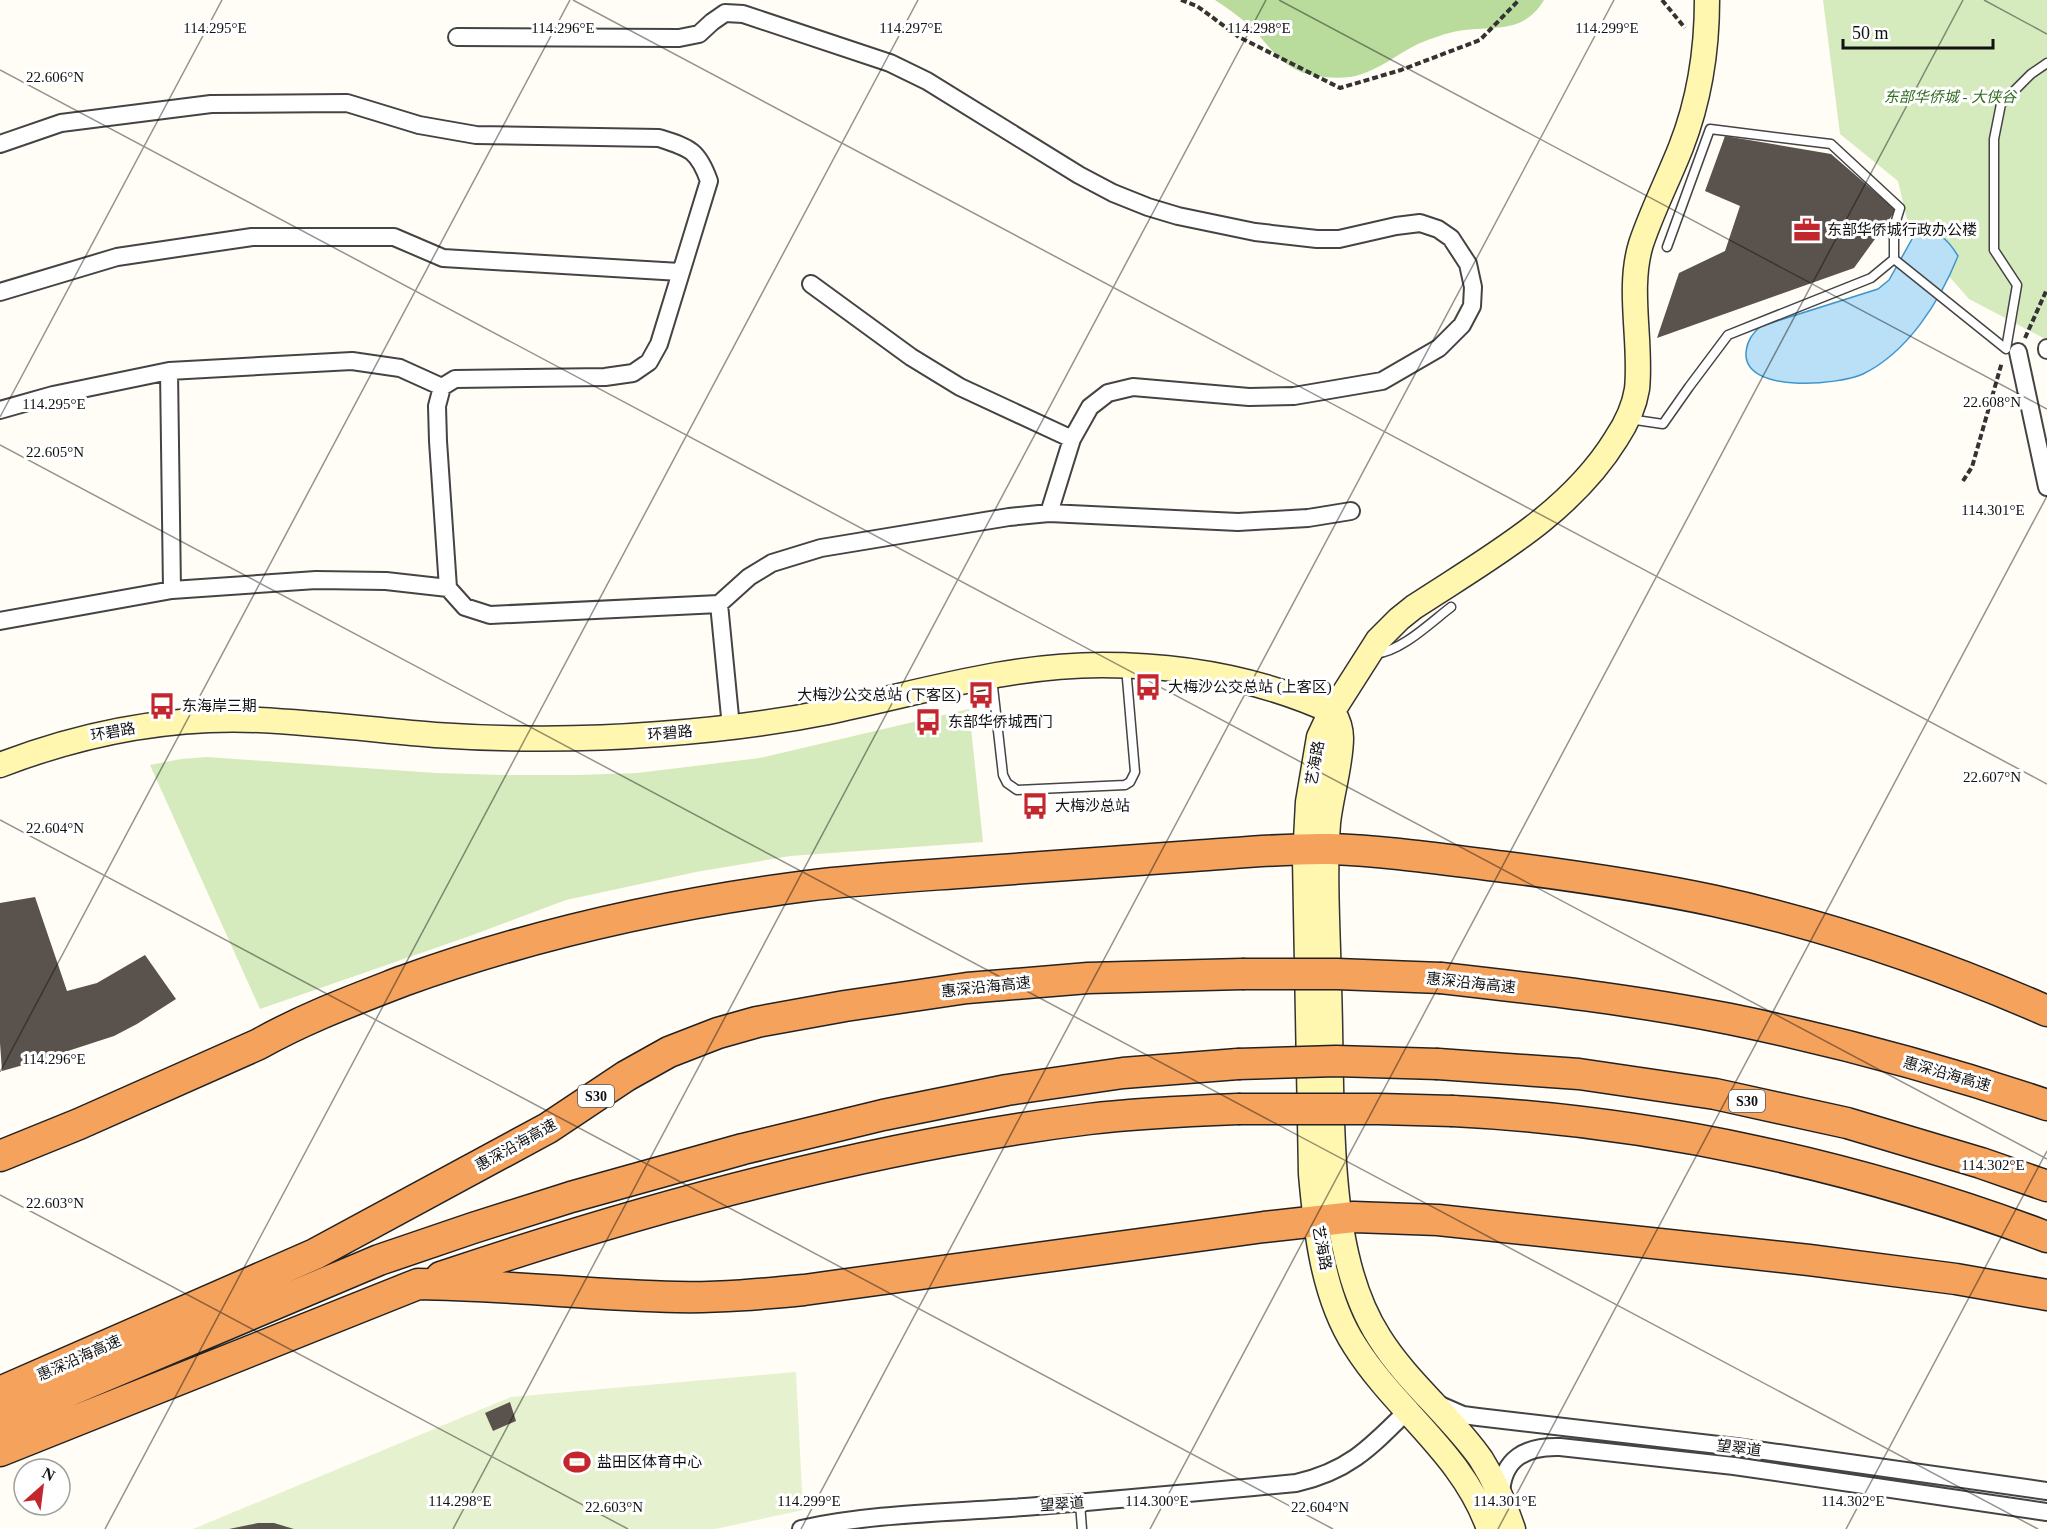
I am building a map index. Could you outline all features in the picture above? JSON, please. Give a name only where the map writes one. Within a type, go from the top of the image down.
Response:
[{"type":"highway","points":[[0,1156],[259,1044],[287,1028],[338,1005],[496,949],[566,931],[697,904],[829,883],[904,876],[1316,849],[1417,856],[1586,878],[1715,901],[1821,928],[1898,952],[1965,975],[2047,1011]]},
{"type":"highway","name":"惠深沿海高速","points":[[0,1392],[315,1254],[548,1128],[626,1076],[669,1052],[718,1033],[757,1022],[967,988],[1088,978],[1242,974],[1337,974],[1442,978],[1583,995],[1730,1019],[1864,1050],[2047,1105]]},
{"type":"highway","name":"惠深沿海高速","points":[[0,1423],[62,1394],[379,1260],[571,1197],[743,1149],[882,1115],[1007,1090],[1100,1076],[1238,1064],[1336,1061],[1437,1064],[1579,1074],[1715,1094],[1847,1124],[1981,1163],[2047,1186]]},
{"type":"highway","points":[[0,1451],[418,1284],[658,1210],[853,1161],[976,1136],[1141,1114],[1238,1109],[1379,1109],[1494,1113],[1601,1124],[1741,1149],[1865,1179],[1942,1200],[2047,1237]]},
{"type":"highway","points":[[418,1284],[485,1285],[678,1297],[763,1294],[1328,1219],[1438,1220],[1797,1259],[1956,1279],[2047,1295]]},
{"type":"street","points":[[1333,712],[1368,654],[1389,628],[1414,607],[1516,540],[1561,505],[1597,468],[1628,418],[1637,389],[1638,258],[1644,237],[1691,119],[1704,52],[1707,0]]},
{"type":"street","points":[[457,37],[679,38],[699,34],[725,13],[743,14],[890,63],[937,87],[1079,175],[1113,193],[1148,207],[1244,230],[1317,239],[1339,239],[1420,223],[1438,229],[1451,238],[1468,264],[1473,286],[1472,306],[1462,326],[1439,348],[1382,381],[1294,396],[1249,397],[1133,387],[1108,393],[1090,407],[1072,439],[1049,513]]},
{"type":"street","points":[[0,144],[61,123],[211,104],[347,103],[419,125],[476,135],[659,138],[684,146],[701,161],[709,181],[659,344],[649,362],[633,373],[605,377],[454,379],[442,387],[437,406],[437,429],[448,588],[465,607],[490,615],[718,604],[749,577],[772,563],[821,548],[1009,516],[1049,513],[1238,522],[1308,518],[1351,511]]},
{"type":"street","points":[[0,292],[117,257],[252,237],[394,237],[443,258],[680,272]]},
{"type":"street","points":[[811,284],[857,320],[960,387],[1072,439]]},
{"type":"street","points":[[2012,350],[2047,487]]},
{"type":"street","points":[[0,410],[53,395],[169,371],[352,361],[400,368],[442,387]]},
{"type":"street","points":[[169,371],[172,590]]},
{"type":"street","points":[[0,621],[172,590],[316,580],[386,581],[448,588]]},
{"type":"street","points":[[718,604],[731,727]]},
{"type":"street","name":"环碧路","points":[[0,765],[49,747],[93,735],[156,724],[195,721],[258,720],[438,735],[535,739],[662,734],[731,727],[825,713],[992,674],[1069,666],[1126,665],[1171,668],[1232,679],[1298,697],[1333,712]]},
{"type":"street","name":"艺海路","points":[[1333,712],[1338,720],[1341,738],[1330,804],[1316,849],[1311,1174],[1371,1323],[1388,1350],[1480,1459],[1501,1496],[1513,1529]]},
{"type":"street","name":"艺海路","points":[[1328,1219],[1328,1280],[1347,1333],[1367,1363],[1442,1449],[1468,1484],[1489,1529]]},
{"type":"street","name":"望翠道","points":[[1433,1402],[1463,1414],[1478,1417],[1736,1447],[2047,1491]]},
{"type":"street","name":"望翠道","points":[[801,1529],[899,1516],[1080,1503],[1285,1484],[1314,1479],[1355,1460],[1408,1410]]},
{"type":"street","name":"望翠道","points":[[1501,1496],[1501,1482],[1510,1464],[1532,1449],[1552,1446],[1734,1466],[2047,1512]]},
{"type":"lane","points":[[2012,350],[2017,285],[1994,250],[1994,139],[2001,104],[2031,74],[2047,63]]},
{"type":"lane","points":[[1667,247],[1710,129],[1830,144],[1900,208],[1894,227],[1894,259],[1951,307],[2012,350]]},
{"type":"lane","points":[[1628,418],[1663,424],[1728,335],[1871,278],[1894,259]]},
{"type":"lane","points":[[1368,654],[1392,650],[1451,607]]},
{"type":"lane","points":[[992,674],[1003,775],[1010,787],[1017,790],[1125,784],[1130,782],[1135,772],[1126,665]]},
{"type":"lane","points":[[1080,1503],[1082,1529]]},
{"type":"path","points":[[1181,0],[1197,6],[1239,37],[1340,88],[1401,70],[1480,40],[1519,0]]},
{"type":"path","points":[[1964,481],[1972,467],[2012,350],[2047,289]]},
{"type":"green space","points":[[1215,0],[1544,0],[1535,12],[1515,24],[1453,32],[1414,46],[1369,71],[1356,76],[1335,78],[1307,74],[1291,67],[1278,57],[1246,22]]},
{"type":"green space","name":"东部华侨城 - 大侠谷","points":[[1823,0],[2047,0],[2047,340],[1969,299],[1910,232],[1898,181],[1840,134]]},
{"type":"green space","points":[[969,709],[983,842],[790,856],[696,872],[566,900],[260,1009],[150,765],[207,757],[436,773],[577,775],[637,773],[760,758]]},
{"type":"green space","name":"盐田区体育中心","points":[[796,1372],[803,1510],[715,1529],[193,1529],[511,1397]]},
{"type":"water","points":[[1916,232],[1931,233],[1942,237],[1958,256],[1942,290],[1921,324],[1894,353],[1863,374],[1815,383],[1776,381],[1760,375],[1749,366],[1746,353],[1748,345],[1761,326],[1878,289],[1889,280]]},
{"type":"building","name":"东部华侨城行政办公楼","points":[[1725,136],[1831,154],[1896,210],[1854,268],[1657,338],[1679,273],[1725,251],[1740,206],[1705,191]]},
{"type":"building","points":[[35,897],[67,991],[97,983],[145,955],[176,999],[114,1036],[2,1071],[0,903]]},
{"type":"building","points":[[510,1402],[516,1421],[493,1431],[485,1413]]},
{"type":"building","points":[[258,1523],[274,1523],[294,1529],[229,1529]]},
{"type":"place","name":"东部华侨城行政办公楼","points":[[1807,230]]},
{"type":"place","name":"大梅沙公交总站 (上客区)","points":[[1148,687]]},
{"type":"place","name":"大梅沙公交总站 (下客区)","points":[[981,695]]},
{"type":"place","name":"东海岸三期","points":[[162,706]]},
{"type":"place","name":"东部华侨城西门","points":[[928,722]]},
{"type":"place","name":"大梅沙总站","points":[[1035,806]]},
{"type":"place","name":"盐田区体育中心","points":[[577,1462]]}]
